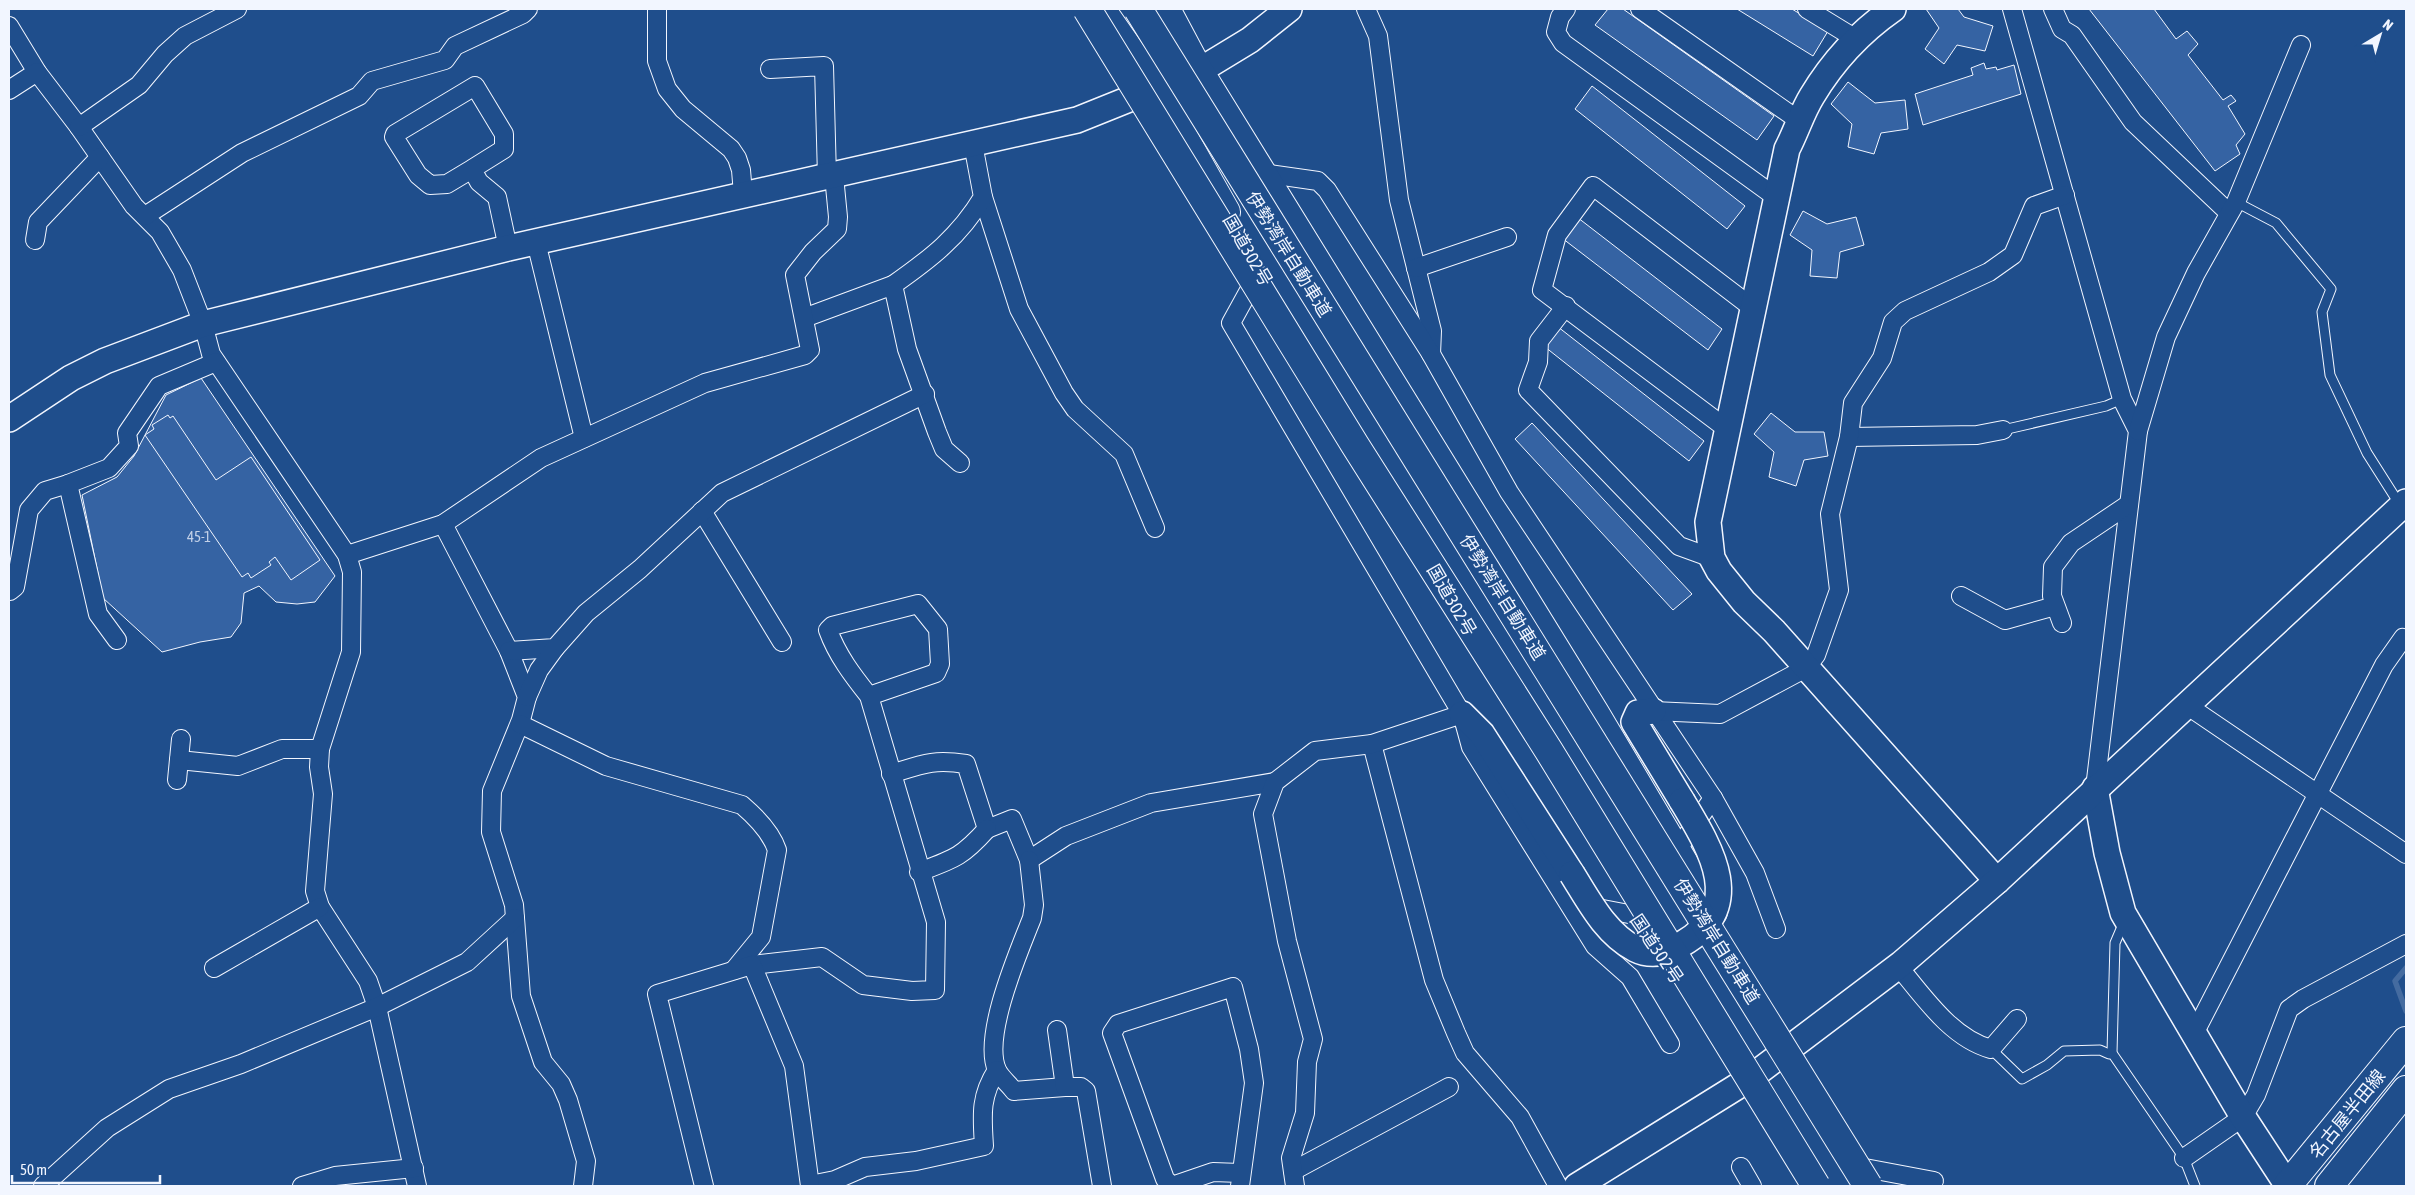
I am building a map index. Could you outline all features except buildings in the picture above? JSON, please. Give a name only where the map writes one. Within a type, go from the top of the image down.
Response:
[{"type":"main road","points":[[1081,9],[1147,91]]},
{"type":"main road","points":[[1087,9],[1147,91],[1350,436],[1549,751],[1816,1186]]},
{"type":"main road","name":"国道302号","points":[[1101,9],[1147,91],[1260,271],[1526,725],[1634,915],[1746,1081],[1811,1186]]},
{"type":"main road","name":"伊勢湾岸自動車道","points":[[1138,9],[1216,138],[1869,1180]]},
{"type":"main road","points":[[1145,9],[1216,138]]},
{"type":"main road","points":[[1166,9],[1199,71],[1677,850],[1869,1180]]},
{"type":"main road","name":"名古屋半田線","points":[[2287,1186],[2406,1041]]},
{"type":"main road","name":"名古屋半田線","points":[[2329,1186],[2406,1090]]},
{"type":"street","points":[[79,127],[139,85],[165,54],[185,36],[237,9]]},
{"type":"street","points":[[145,216],[242,153],[359,96],[372,81],[445,60],[455,46],[523,14],[528,9]]},
{"type":"street","points":[[657,9],[657,62],[667,89],[689,114],[731,149],[738,158],[741,170],[742,194]]},
{"type":"street","points":[[9,419],[71,378],[105,361],[203,324],[508,248],[1077,120],[1199,71],[1250,40],[1288,9]]},
{"type":"street","points":[[1366,9],[1378,36],[1399,200],[1432,332],[1431,354]]},
{"type":"street","points":[[1566,9],[1560,17],[1556,32],[1563,43],[1776,198]]},
{"type":"street","points":[[1640,9],[1801,122]]},
{"type":"street","points":[[1807,9],[1856,40]]},
{"type":"street","points":[[1893,9],[1872,24],[1826,76],[1811,98],[1787,148],[1708,522],[1712,558],[1744,602],[1806,668],[1997,881]]},
{"type":"street","points":[[2012,9],[2122,399],[2138,431]]},
{"type":"street","points":[[2053,9],[2062,29],[2072,35],[2133,122],[2232,208]]},
{"type":"street","points":[[9,26],[37,72],[79,127],[134,206],[160,232],[182,270],[203,324],[211,354],[347,555],[352,572],[351,652],[320,749],[319,767],[323,794],[315,891],[320,908],[368,981],[377,1007],[417,1186]]},
{"type":"street","points":[[2287,1186],[2243,1117],[2195,1032],[2126,918],[2107,853],[2095,788],[2138,431],[2166,337],[2196,272],[2232,208],[2301,45]]},
{"type":"street","points":[[347,555],[442,524],[540,458],[705,383],[805,355],[810,350],[795,275],[813,252],[837,229],[838,217],[830,176],[824,66],[770,69]]},
{"type":"street","points":[[9,90],[37,72]]},
{"type":"street","points":[[475,86],[504,134],[504,148],[472,170],[447,184],[430,185],[418,175],[394,137],[395,134],[475,86]]},
{"type":"street","points":[[973,144],[984,197],[1019,309],[1064,393],[1075,409],[1124,454],[1156,528]]},
{"type":"street","points":[[35,240],[38,222],[100,157]]},
{"type":"street","points":[[472,170],[479,182],[497,197],[508,248]]},
{"type":"street","points":[[1262,173],[1318,181],[1327,190],[1431,354],[1509,492],[1653,711],[1713,798],[1755,873],[1776,929]]},
{"type":"street","points":[[1729,424],[1719,423],[1566,306],[1542,290],[1557,235],[1593,186],[1754,309]]},
{"type":"street","points":[[1260,271],[1231,323],[1462,714],[1482,734],[1600,919],[1618,937],[1635,949],[1652,954],[1666,952],[1699,933],[1712,920],[1717,907],[1718,897],[1715,862],[1703,835],[1634,722],[1638,713],[1653,711],[1720,714],[1806,668],[1816,655],[1839,590],[1830,514],[1849,436],[1853,403],[1882,358],[1893,322],[1905,311],[1989,272],[2013,255],[2034,206],[2065,195]]},
{"type":"street","points":[[804,318],[893,285],[932,258],[968,222],[984,197]]},
{"type":"street","points":[[1416,268],[1507,238]]},
{"type":"street","points":[[536,242],[584,438]]},
{"type":"street","points":[[893,285],[907,349],[944,449],[960,463]]},
{"type":"street","points":[[1566,306],[1539,341],[1538,362],[1528,390],[1678,546],[1712,558]]},
{"type":"street","points":[[10,592],[15,587],[29,510],[45,490],[68,484],[109,468],[129,446],[127,433],[159,386],[216,362]]},
{"type":"street","points":[[583,1186],[586,1161],[568,1100],[561,1084],[543,1062],[521,996],[514,905],[492,832],[492,791],[520,724],[527,697],[539,670],[555,648],[586,613],[640,569],[722,492],[925,394]]},
{"type":"street","points":[[1849,436],[1977,435],[2003,430]]},
{"type":"street","points":[[68,484],[98,614],[117,640]]},
{"type":"street","points":[[2062,623],[2052,596],[2053,568],[2072,543],[2129,504]]},
{"type":"street","points":[[1578,1186],[1746,1081],[1898,966],[1997,881],[2095,788],[2188,706],[2404,504]]},
{"type":"street","points":[[702,511],[782,642]]},
{"type":"street","points":[[442,524],[509,651],[527,697]]},
{"type":"street","points":[[1961,596],[2005,620],[2055,606]]},
{"type":"street","points":[[704,1186],[657,994],[752,965],[822,958],[863,985],[912,991],[935,990],[936,922],[919,872],[870,696],[852,674],[832,642],[828,630],[832,626],[918,604],[938,629],[940,664],[936,674],[870,696]]},
{"type":"street","points":[[2195,1032],[2384,665],[2403,638],[2406,639]]},
{"type":"street","points":[[509,651],[555,648]]},
{"type":"street","points":[[2188,706],[2406,854]]},
{"type":"street","points":[[1029,860],[1066,836],[1151,802],[1275,782],[1316,751],[1372,744],[1462,714]]},
{"type":"street","points":[[1462,714],[1471,747],[1567,901],[1596,946],[1630,977],[1670,1044]]},
{"type":"street","points":[[520,724],[606,766],[742,805],[752,814],[774,840],[777,850],[762,936],[734,970]]},
{"type":"street","points":[[177,780],[181,739]]},
{"type":"street","points":[[1372,744],[1434,980],[1465,1053],[1520,1117],[1558,1186]]},
{"type":"street","points":[[179,760],[238,766],[282,749],[320,749]]},
{"type":"street","points":[[891,774],[942,760],[966,764],[987,829]]},
{"type":"street","points":[[1275,782],[1262,814],[1287,941],[1313,1039],[1307,1062],[1306,1113],[1292,1158],[1294,1179],[1449,1087]]},
{"type":"street","points":[[1677,850],[1713,798]]},
{"type":"street","points":[[919,872],[956,858],[968,850],[987,829],[1012,819],[1029,860],[1034,905],[1032,918],[1001,1003],[994,1049],[997,1070],[1014,1091],[1065,1087],[1081,1087],[1086,1090],[1102,1186]]},
{"type":"street","points":[[1567,901],[1634,915]]},
{"type":"street","points":[[214,968],[320,908]]},
{"type":"street","points":[[43,1186],[107,1128],[169,1089],[241,1064],[377,1007],[467,962],[514,918]]},
{"type":"street","points":[[2184,1158],[2243,1117],[2256,1095],[2289,1009],[2303,999],[2406,944]]},
{"type":"street","points":[[752,965],[794,1066],[810,1186],[835,1180],[865,1167],[916,1162],[984,1146],[982,1105],[989,1082],[997,1070]]},
{"type":"street","points":[[1898,966],[1936,1011],[1981,1046],[1991,1049],[2017,1019]]},
{"type":"street","points":[[1233,987],[1249,1049],[1254,1083],[1240,1180],[1213,1172],[1172,1186],[1165,1179],[1112,1032],[1118,1024],[1233,987]]},
{"type":"street","points":[[1056,1030],[1065,1087]]},
{"type":"street","points":[[1741,1167],[1752,1186]]},
{"type":"street","points":[[302,1186],[335,1176],[414,1168]]},
{"type":"street","points":[[1869,1180],[1934,1181]]},
{"type":"lane","points":[[2232,208],[2276,223],[2331,289],[2322,312],[2330,375],[2367,453],[2404,504]]},
{"type":"lane","points":[[2003,430],[2106,406],[2122,399]]},
{"type":"lane","points":[[2126,918],[2115,943],[2112,1053],[2184,1158],[2195,1186]]},
{"type":"lane","points":[[1991,1049],[2022,1079],[2064,1052],[2100,1050],[2109,1054],[2112,1053]]},
{"type":"waterway","points":[[2406,968],[2395,981],[2406,1011]]}]
